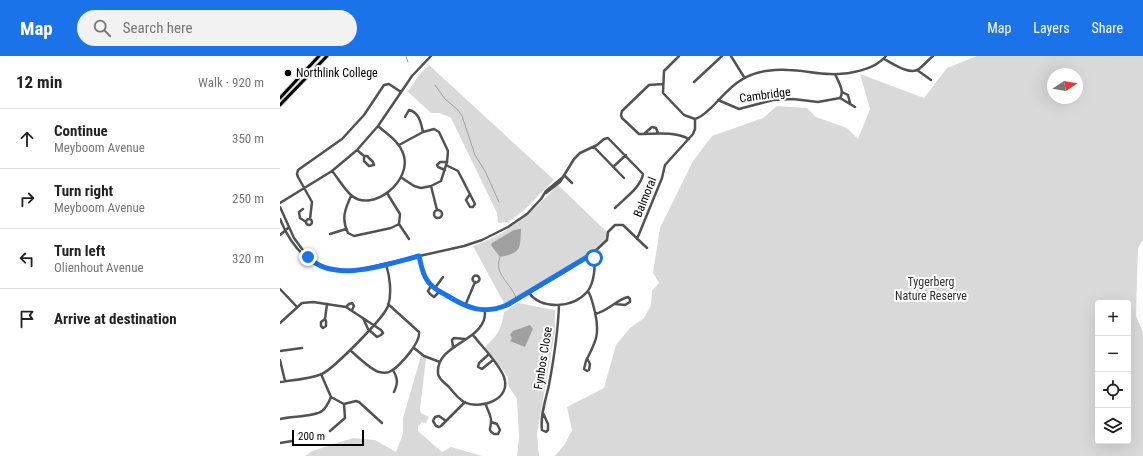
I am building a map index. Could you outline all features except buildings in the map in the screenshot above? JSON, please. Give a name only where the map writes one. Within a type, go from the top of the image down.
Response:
[{"type":"main road","points":[[280,98],[319,56]]},
{"type":"main road","points":[[280,105],[327,56]]},
{"type":"street","points":[[280,203],[332,171],[357,150],[378,126],[412,76],[431,56]]},
{"type":"street","points":[[678,56],[664,71],[663,93],[684,115],[695,119],[701,117],[736,82],[744,77],[760,72],[782,70],[835,74],[867,69],[884,59],[886,56]]},
{"type":"street","points":[[694,82],[722,56]]},
{"type":"street","points":[[731,56],[744,77]]},
{"type":"street","points":[[884,59],[905,70],[914,71],[918,70],[933,56]]},
{"type":"street","points":[[918,70],[931,80]]},
{"type":"street","points":[[835,74],[842,92],[840,98],[855,107]]},
{"type":"street","points":[[303,209],[298,214],[300,218],[308,225],[311,225],[312,221],[310,219],[312,202],[297,174],[298,170],[342,139],[364,115],[384,85],[388,84],[401,92]]},
{"type":"street","points":[[663,84],[649,85],[622,113],[622,118],[637,133],[658,133],[685,137],[689,139],[695,131],[695,119]]},
{"type":"street","points":[[842,92],[848,95],[850,104]]},
{"type":"street","name":"Cambridge","points":[[718,100],[739,109],[773,100],[793,99],[818,102],[840,98]]},
{"type":"street","points":[[404,116],[409,110],[415,113],[420,119],[423,132]]},
{"type":"street","points":[[332,171],[351,196],[370,200],[387,193],[402,178],[405,161],[399,145],[378,126]]},
{"type":"street","points":[[644,134],[649,128],[652,127],[656,128],[658,133]]},
{"type":"street","points":[[399,145],[423,132],[434,129],[439,132],[448,151],[445,170],[441,180],[430,186],[417,187],[402,178]]},
{"type":"street","points":[[280,207],[281,218],[285,231],[296,248],[313,262],[328,269],[342,271],[357,270],[386,264],[469,245],[497,233],[513,224],[527,214],[546,194],[546,191],[564,176],[574,159],[606,138],[610,139],[643,174],[643,177],[634,190],[616,208]]},
{"type":"street","name":"Balmoral","points":[[637,239],[667,162],[689,139]]},
{"type":"street","points":[[594,147],[624,178]]},
{"type":"street","points":[[357,150],[364,156],[367,156],[374,165],[369,166],[364,161],[364,156]]},
{"type":"street","points":[[613,167],[626,155]]},
{"type":"street","points":[[445,170],[437,165],[440,162],[458,171],[470,194],[475,204],[472,208],[466,200],[470,194]]},
{"type":"street","points":[[564,176],[572,183]]},
{"type":"street","points":[[430,186],[437,210]]},
{"type":"street","points":[[387,193],[400,214],[399,224],[409,239]]},
{"type":"street","points":[[351,196],[344,213],[346,229],[350,235],[354,236],[391,228],[399,224]]},
{"type":"street","points":[[280,200],[288,199]]},
{"type":"street","points":[[288,199],[282,206],[281,218],[298,245],[313,262]]},
{"type":"street","points":[[306,222],[307,219],[310,219]]},
{"type":"street","name":"Balmoral","points":[[592,254],[607,240],[608,232],[615,225],[621,224],[647,248]]},
{"type":"street","points":[[280,235],[288,228]]},
{"type":"street","points":[[330,234],[346,229]]},
{"type":"street","points":[[419,256],[424,274],[431,286],[465,306],[485,310],[503,307],[529,293],[592,254],[595,265],[588,291],[593,302],[598,325],[597,336],[587,358]]},
{"type":"street","points":[[280,382],[321,374],[329,369],[350,350],[369,330],[384,312],[388,304],[389,280],[386,264]]},
{"type":"street","points":[[434,288],[443,277]]},
{"type":"street","points":[[465,306],[475,282]]},
{"type":"street","points":[[431,286],[428,291],[430,294],[434,296],[439,292]]},
{"type":"street","points":[[280,289],[297,306]]},
{"type":"street","points":[[529,293],[537,301],[559,305],[571,302],[588,291]]},
{"type":"street","points":[[595,314],[605,311],[615,304],[626,297],[630,299],[630,302],[627,304],[615,304]]},
{"type":"street","points":[[280,324],[297,306],[305,302],[327,304],[346,307],[352,310],[374,324],[382,331],[382,336],[378,336],[369,330],[363,318]]},
{"type":"street","points":[[346,307],[352,303],[354,305],[352,310]]},
{"type":"street","points":[[325,319],[327,304]]},
{"type":"street","points":[[350,350],[378,372],[385,372],[393,370],[414,348],[420,338],[419,332],[388,304]]},
{"type":"street","name":"Fynbos Close","points":[[543,413],[548,426],[548,430],[546,432],[542,429],[543,413],[557,336],[559,305]]},
{"type":"street","points":[[472,336],[493,360],[503,376],[505,384],[499,398],[486,405],[464,402],[440,378],[438,372],[440,362],[453,347],[472,336],[483,322],[485,310]]},
{"type":"street","points":[[453,347],[452,340],[454,338],[466,339]]},
{"type":"street","points":[[280,351],[302,348]]},
{"type":"street","points":[[414,348],[424,356],[440,362]]},
{"type":"street","points":[[488,355],[478,364],[478,367],[482,369],[493,360]]},
{"type":"street","points":[[280,360],[285,381]]},
{"type":"street","points":[[393,370],[398,379],[394,392]]},
{"type":"street","points":[[321,374],[331,397],[344,404],[356,401],[359,402],[382,423]]},
{"type":"street","points":[[280,419],[319,413],[324,409],[331,397]]},
{"type":"street","points":[[446,420],[438,416],[435,417],[433,421],[434,424],[439,427],[446,420],[464,402]]},
{"type":"street","points":[[330,430],[345,418],[344,404]]},
{"type":"street","points":[[486,405],[491,422],[489,426],[491,432],[498,434],[500,430],[497,424],[491,422]]},
{"type":"street","points":[[280,442],[292,441]]},
{"type":"green space","name":"Tygerberg Nature Reserve","points":[[977,56],[1143,56],[1143,240],[1138,248],[1136,316],[1143,332],[1143,456],[555,456],[565,444],[572,430],[567,407],[604,388],[616,345],[630,328],[644,318],[651,305],[652,291],[659,283],[653,273],[660,228],[693,161],[712,136],[763,118],[777,106],[807,108],[816,117],[847,128],[858,139],[870,109],[860,74],[924,98],[947,68]]},
{"type":"green space","points":[[429,65],[554,180],[522,212],[508,222],[498,223],[497,213],[451,118],[440,113],[431,113],[407,91]]},
{"type":"green space","points":[[558,185],[610,235],[599,247],[578,263],[505,305],[473,246],[499,234],[520,221]]},
{"type":"green space","points":[[518,303],[555,310],[555,331],[537,434],[539,456],[517,456],[519,437],[517,399],[508,385],[508,377],[485,347],[498,332],[502,324],[504,312]]},
{"type":"green space","points":[[421,356],[426,358],[420,410],[421,413],[429,417],[426,423],[422,422],[418,427],[418,431],[442,452],[451,447],[482,456],[305,456],[312,451],[353,438],[375,440],[396,452],[403,434],[403,418]]},
{"type":"shaded area","points":[[521,229],[520,245],[518,249],[512,254],[500,257],[491,245],[492,243],[514,230]]},
{"type":"shaded area","points":[[530,325],[533,329],[525,347],[510,341],[512,338],[510,335],[513,331]]},
{"type":"waterway","points":[[406,56],[408,62]]},
{"type":"waterway","points":[[435,85],[445,99],[458,110],[462,116],[475,155],[485,171],[499,202]]},
{"type":"waterway","points":[[500,257],[498,263],[499,268],[516,298]]},
{"type":"place","name":"Northlink College","points":[[288,73]]},
{"type":"route","points":[[308,257],[315,264],[328,269],[349,271],[419,256],[426,279],[431,286],[460,304],[478,310],[503,307],[563,273],[592,254],[594,258]]}]
